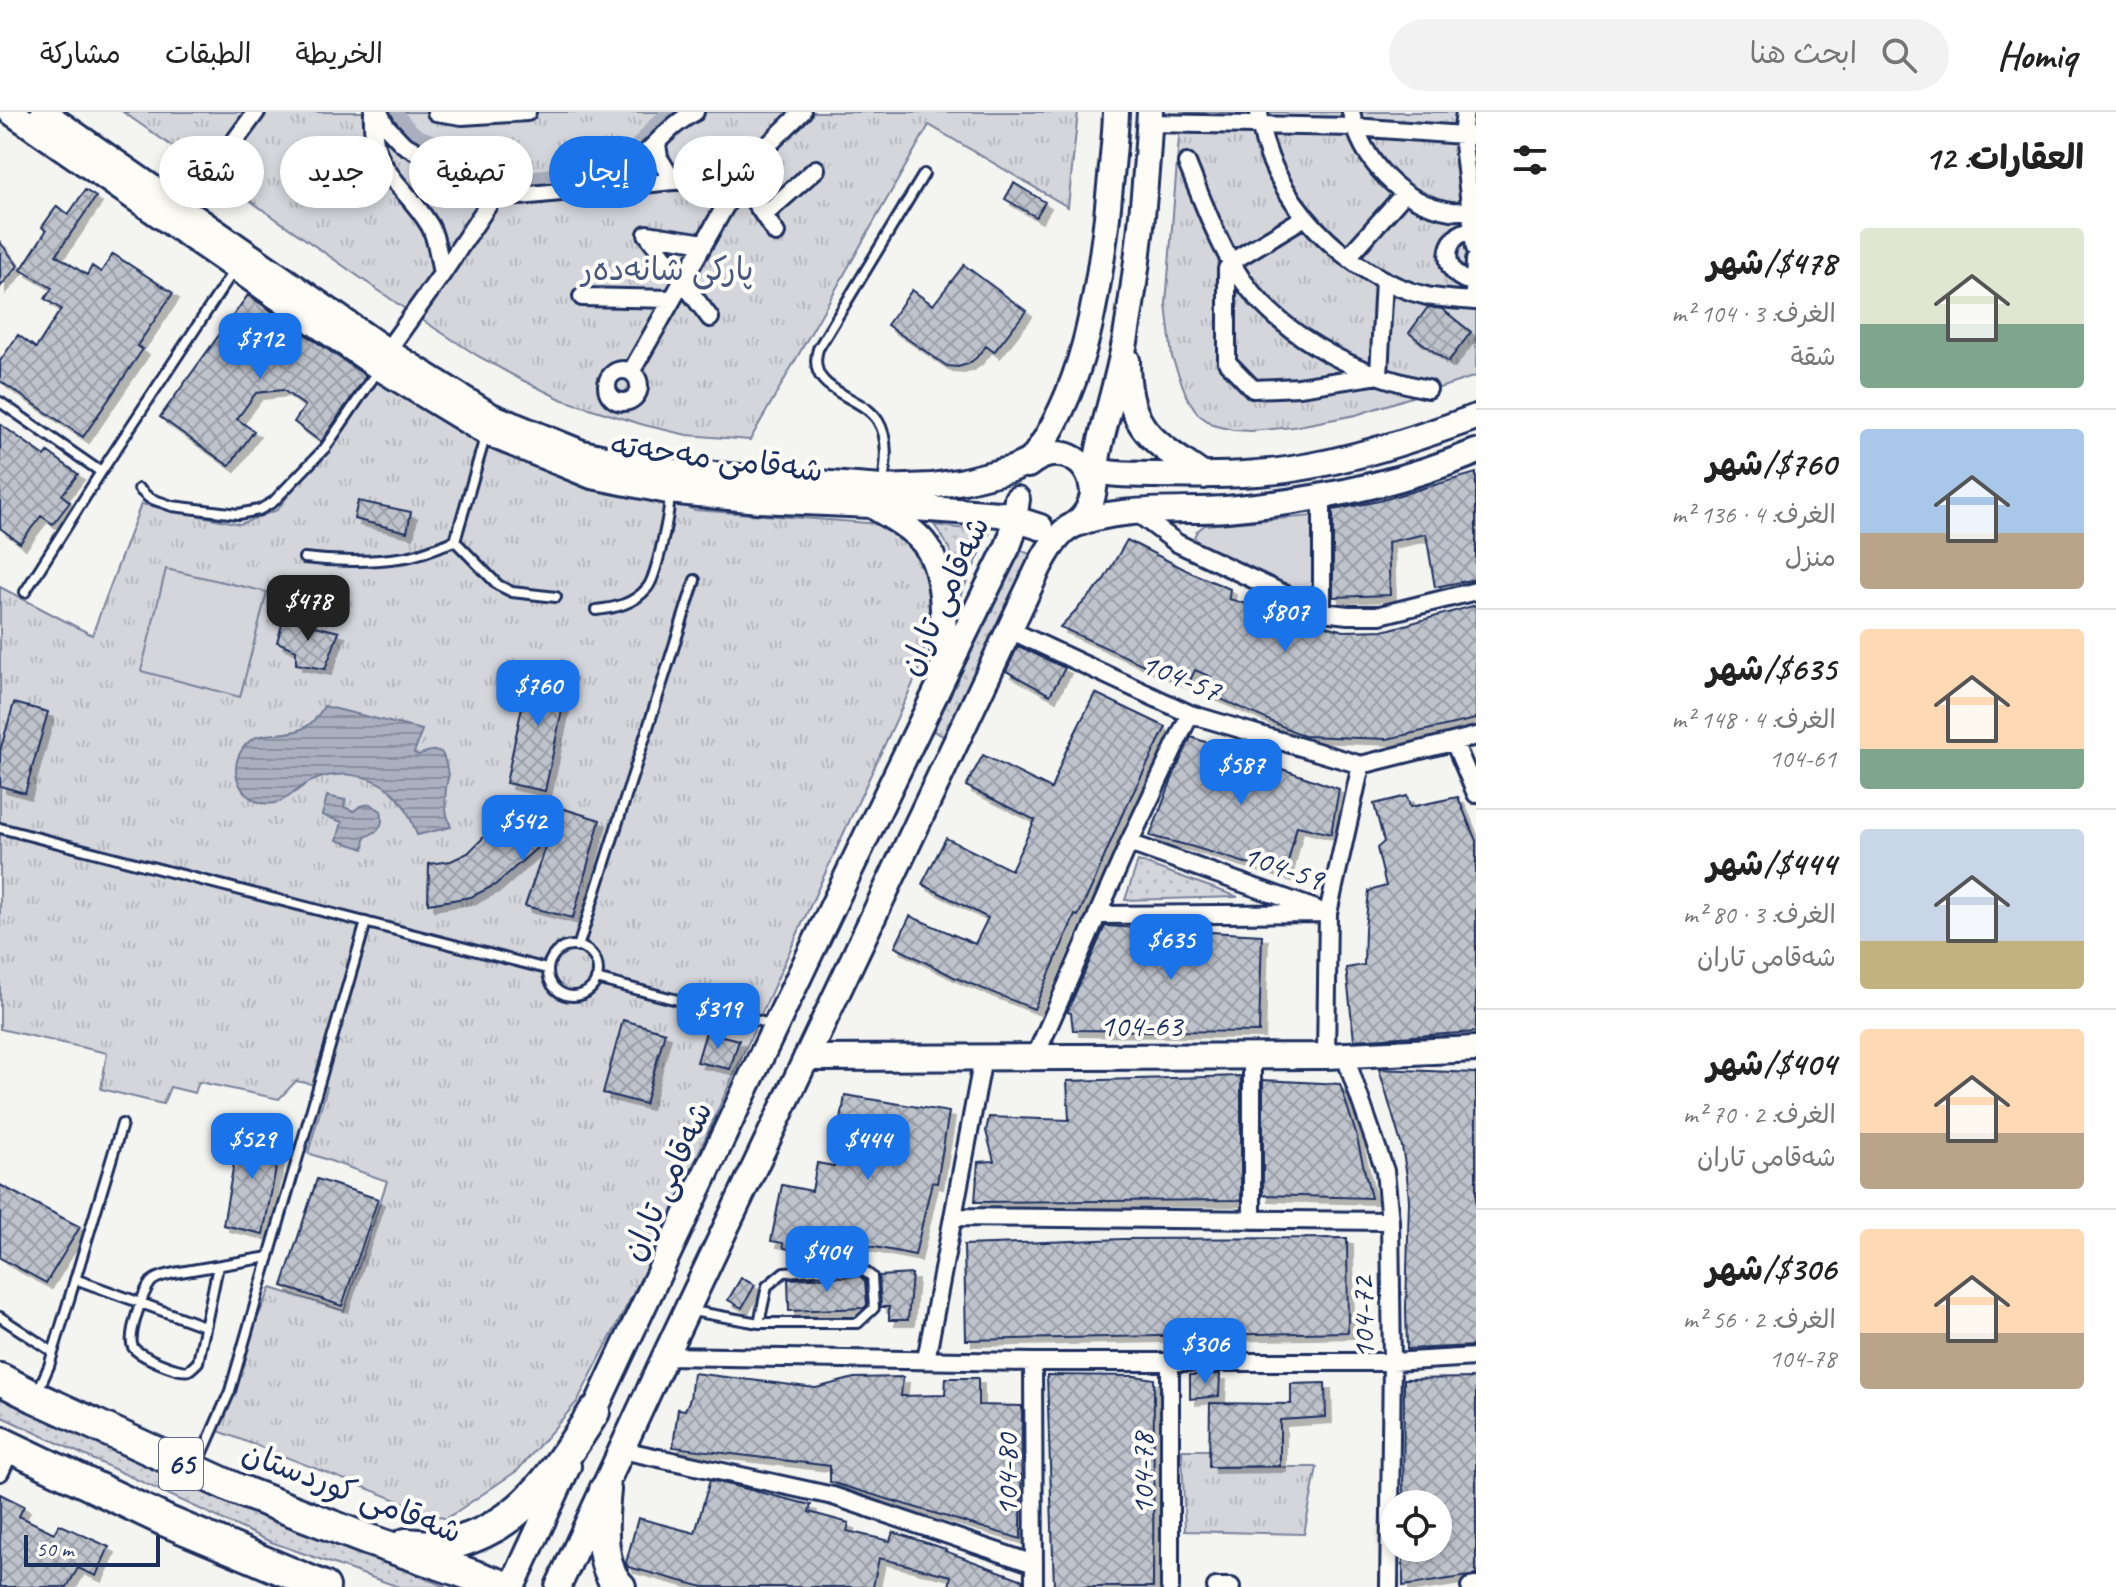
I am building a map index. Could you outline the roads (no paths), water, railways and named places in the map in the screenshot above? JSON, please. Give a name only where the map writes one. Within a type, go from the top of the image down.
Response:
[{"type":"highway","name":"شەقامی کوردستان","points":[[0,1379],[236,1489],[366,1539],[510,1587]]},
{"type":"highway","points":[[366,1539],[439,1546],[468,1540],[496,1526],[519,1511],[538,1492],[594,1412]]},
{"type":"highway","name":"65","points":[[4,1454],[324,1587]]},
{"type":"highway","points":[[605,1490],[601,1522],[604,1545],[608,1568],[620,1587]]},
{"type":"main road","name":"شەقامی مەحەتە","points":[[11,112],[236,268],[384,360],[491,416],[582,453],[664,471],[1000,514],[1016,508],[1040,527],[1052,530],[1070,527]]},
{"type":"main road","name":"شەقامی مەحەتە","points":[[43,112],[487,433],[592,476],[668,491],[759,500],[876,496],[948,484],[1032,462]]},
{"type":"main road","points":[[1016,508],[1019,480],[1057,421],[1073,380],[1095,303],[1116,112]]},
{"type":"main road","points":[[558,1587],[1045,556],[1085,515],[1091,504],[1090,475],[1127,334],[1138,257],[1149,118]]},
{"type":"main road","points":[[1127,334],[1127,376],[1133,410],[1139,423],[1150,437],[1204,476]]},
{"type":"main road","points":[[1032,462],[1052,454],[1064,455],[1090,475],[1204,476],[1285,470],[1431,434],[1476,417]]},
{"type":"main road","points":[[1070,527],[1099,518],[1137,513],[1226,509],[1322,496],[1388,480],[1476,452]]},
{"type":"main road","points":[[876,496],[925,544],[935,566],[943,601],[943,678]]},
{"type":"main road","name":"شەقامی تاران","points":[[510,1587],[776,1025],[1008,546],[1016,508]]},
{"type":"main road","name":"104-63","points":[[806,1058],[1336,1056],[1476,1049]]},
{"type":"main road","points":[[707,1171],[745,1187]]},
{"type":"street","points":[[238,136],[256,112]]},
{"type":"street","points":[[376,112],[372,130],[383,168],[432,230],[442,274]]},
{"type":"street","points":[[376,112],[409,147]]},
{"type":"street","points":[[436,112],[462,116],[527,112]]},
{"type":"street","points":[[657,182],[673,181],[659,158],[657,144],[676,123],[695,112]]},
{"type":"street","points":[[777,136],[802,112]]},
{"type":"street","points":[[1260,119],[1271,161],[1282,183],[1305,217],[1334,247],[1384,280],[1425,295],[1475,301],[1474,210],[1465,112]]},
{"type":"street","points":[[1149,118],[1352,120],[1469,136]]},
{"type":"street","points":[[1352,120],[1370,160],[1404,194],[1454,212],[1474,210]]},
{"type":"street","points":[[1187,163],[1231,262],[1258,300],[1298,335],[1317,347],[1379,375],[1428,389]]},
{"type":"street","points":[[764,215],[816,169]]},
{"type":"street","points":[[1348,257],[1404,194]]},
{"type":"street","points":[[384,360],[486,208]]},
{"type":"street","points":[[631,372],[724,208]]},
{"type":"street","points":[[759,208],[776,233]]},
{"type":"street","points":[[1305,217],[1231,262],[1227,269],[1227,362],[1253,389],[1299,387],[1379,375]]},
{"type":"street","points":[[1475,230],[1456,237],[1448,255],[1457,275],[1475,282]]},
{"type":"street","points":[[704,243],[647,234],[710,318]]},
{"type":"street","points":[[1448,255],[1474,255]]},
{"type":"street","points":[[1379,375],[1384,280]]},
{"type":"street","points":[[582,297],[672,299]]},
{"type":"street","points":[[1322,496],[1322,612]]},
{"type":"street","points":[[1137,513],[1177,543],[1322,612],[1380,615],[1476,591]]},
{"type":"street","name":"104-57","points":[[1010,630],[1190,714],[1361,765]]},
{"type":"street","points":[[1035,1057],[1129,843],[1190,714]]},
{"type":"street","points":[[1361,765],[1476,736]]},
{"type":"street","points":[[1454,742],[1476,794]]},
{"type":"street","name":"104-72","points":[[1361,765],[1328,913],[1336,1056],[1385,1171],[1390,1221],[1389,1587]]},
{"type":"street","name":"104-59","points":[[1129,843],[1328,913]]},
{"type":"street","points":[[1097,915],[1328,913]]},
{"type":"street","points":[[1252,1056],[1252,1220]]},
{"type":"street","points":[[926,1360],[983,1058]]},
{"type":"street","points":[[953,1217],[1390,1221]]},
{"type":"street","points":[[665,1356],[1033,1362],[1392,1362],[1476,1357]]},
{"type":"street","name":"104-80","points":[[1033,1362],[1034,1587]]},
{"type":"street","name":"104-78","points":[[1170,1362],[1170,1587]]},
{"type":"street","points":[[622,1450],[833,1496],[1034,1564]]},
{"type":"street","points":[[1216,1587],[1231,1587]]},
{"type":"lane","points":[[876,496],[885,453],[880,423],[874,415],[826,384],[817,371],[816,356],[924,174]]},
{"type":"lane","points":[[25,592],[236,268]]},
{"type":"lane","points":[[139,489],[149,498],[172,506],[238,514],[259,510],[273,502],[325,448],[384,360]]},
{"type":"lane","points":[[0,402],[101,472]]},
{"type":"lane","points":[[455,541],[487,433]]},
{"type":"lane","points":[[596,610],[620,607],[649,587],[664,535],[670,501],[668,491]]},
{"type":"lane","points":[[304,558],[373,560],[409,556],[455,541]]},
{"type":"lane","points":[[455,541],[498,585],[512,592],[556,597]]},
{"type":"lane","points":[[578,947],[695,580]]},
{"type":"lane","points":[[0,828],[547,969]]},
{"type":"lane","points":[[195,1470],[230,1391],[366,922]]},
{"type":"lane","points":[[578,947],[592,956],[598,971],[593,986],[587,992],[572,997],[551,985],[547,969],[554,954],[561,949],[578,947]]},
{"type":"lane","points":[[596,979],[776,1025]]},
{"type":"lane","points":[[35,1397],[53,1352],[122,1124]]},
{"type":"lane","points":[[218,1266],[198,1362],[190,1370],[179,1371],[135,1351],[131,1343],[140,1303],[152,1282],[161,1276],[269,1257]]},
{"type":"lane","points":[[687,1310],[759,1323],[858,1323],[874,1308],[872,1277],[854,1267],[784,1272],[767,1286],[759,1323]]},
{"type":"lane","points":[[75,1279],[204,1326]]},
{"type":"lane","points":[[0,1317],[53,1352]]},
{"type":"water","points":[[324,706],[422,730],[414,753],[434,751],[443,755],[449,774],[445,800],[451,827],[417,835],[397,797],[379,783],[357,776],[323,777],[275,803],[265,804],[249,797],[238,782],[236,773],[239,755],[247,743],[256,737],[302,729],[313,721]]},
{"type":"water","points":[[327,796],[345,800],[344,807],[354,811],[370,804],[381,811],[381,824],[377,831],[365,837],[364,849],[337,840],[342,822],[322,815]]},
{"type":"waterway","points":[[391,112],[415,138],[480,170],[523,182],[616,170],[674,112]]},
{"type":"park label","name":"پارکی شانەدەر","points":[[667,269]]}]
